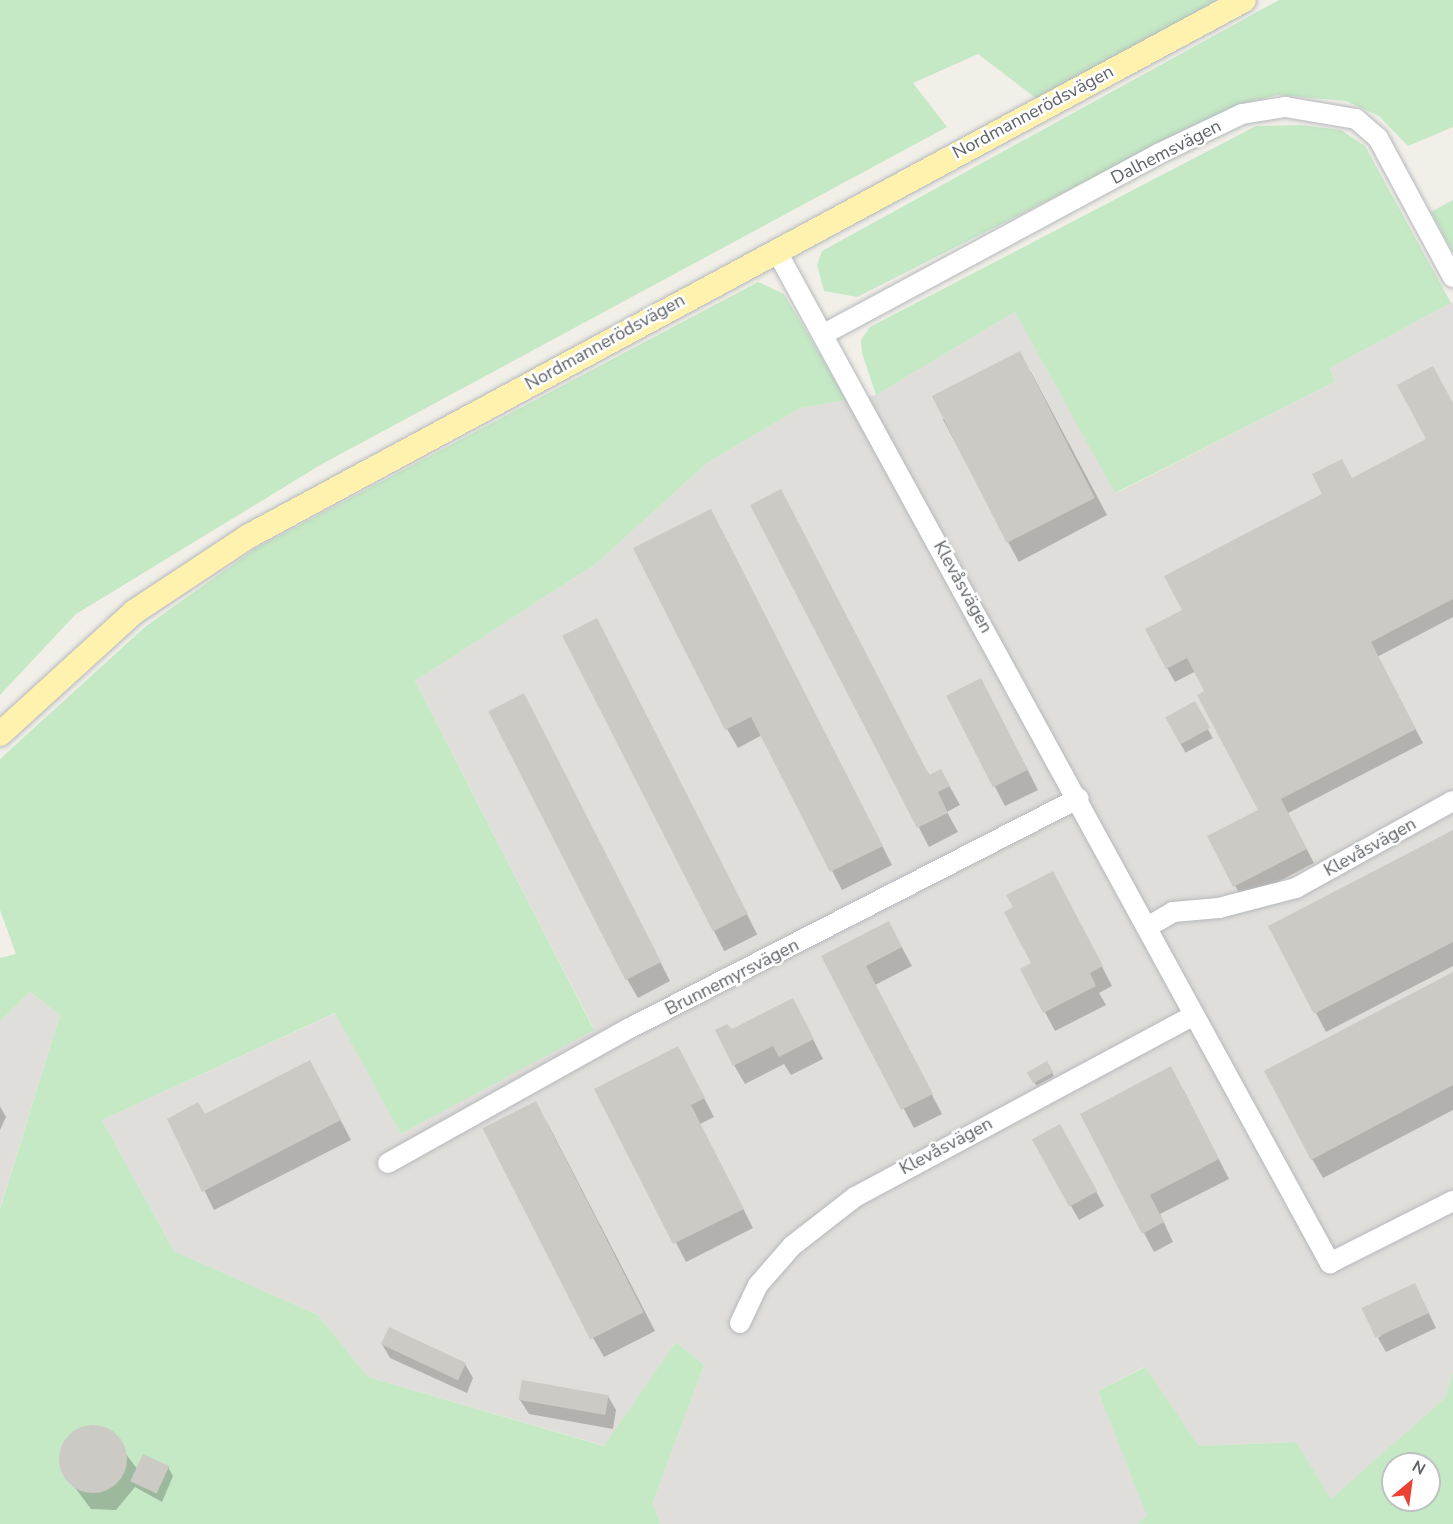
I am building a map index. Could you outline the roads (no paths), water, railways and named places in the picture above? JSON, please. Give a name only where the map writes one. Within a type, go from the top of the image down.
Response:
[{"type":"main road","name":"Nordmannerödsvägen","points":[[0,734],[134,612],[249,536],[776,249],[1244,0]]},
{"type":"street","name":"Dalhemsvägen","points":[[824,334],[1168,149],[1242,114],[1285,107],[1356,119],[1378,138],[1453,277]]},
{"type":"street","name":"Klevåsvägen","points":[[776,249],[1149,926],[1192,1016],[1330,1263],[1453,1201]]},
{"type":"street","name":"Brunnemyrsvägen","points":[[388,1163],[630,1028],[1079,798]]},
{"type":"street","name":"Klevåsvägen","points":[[1149,926],[1173,912],[1219,908],[1296,888],[1453,801]]},
{"type":"street","name":"Klevåsvägen","points":[[740,1323],[758,1286],[792,1246],[855,1197],[1192,1016]]}]
